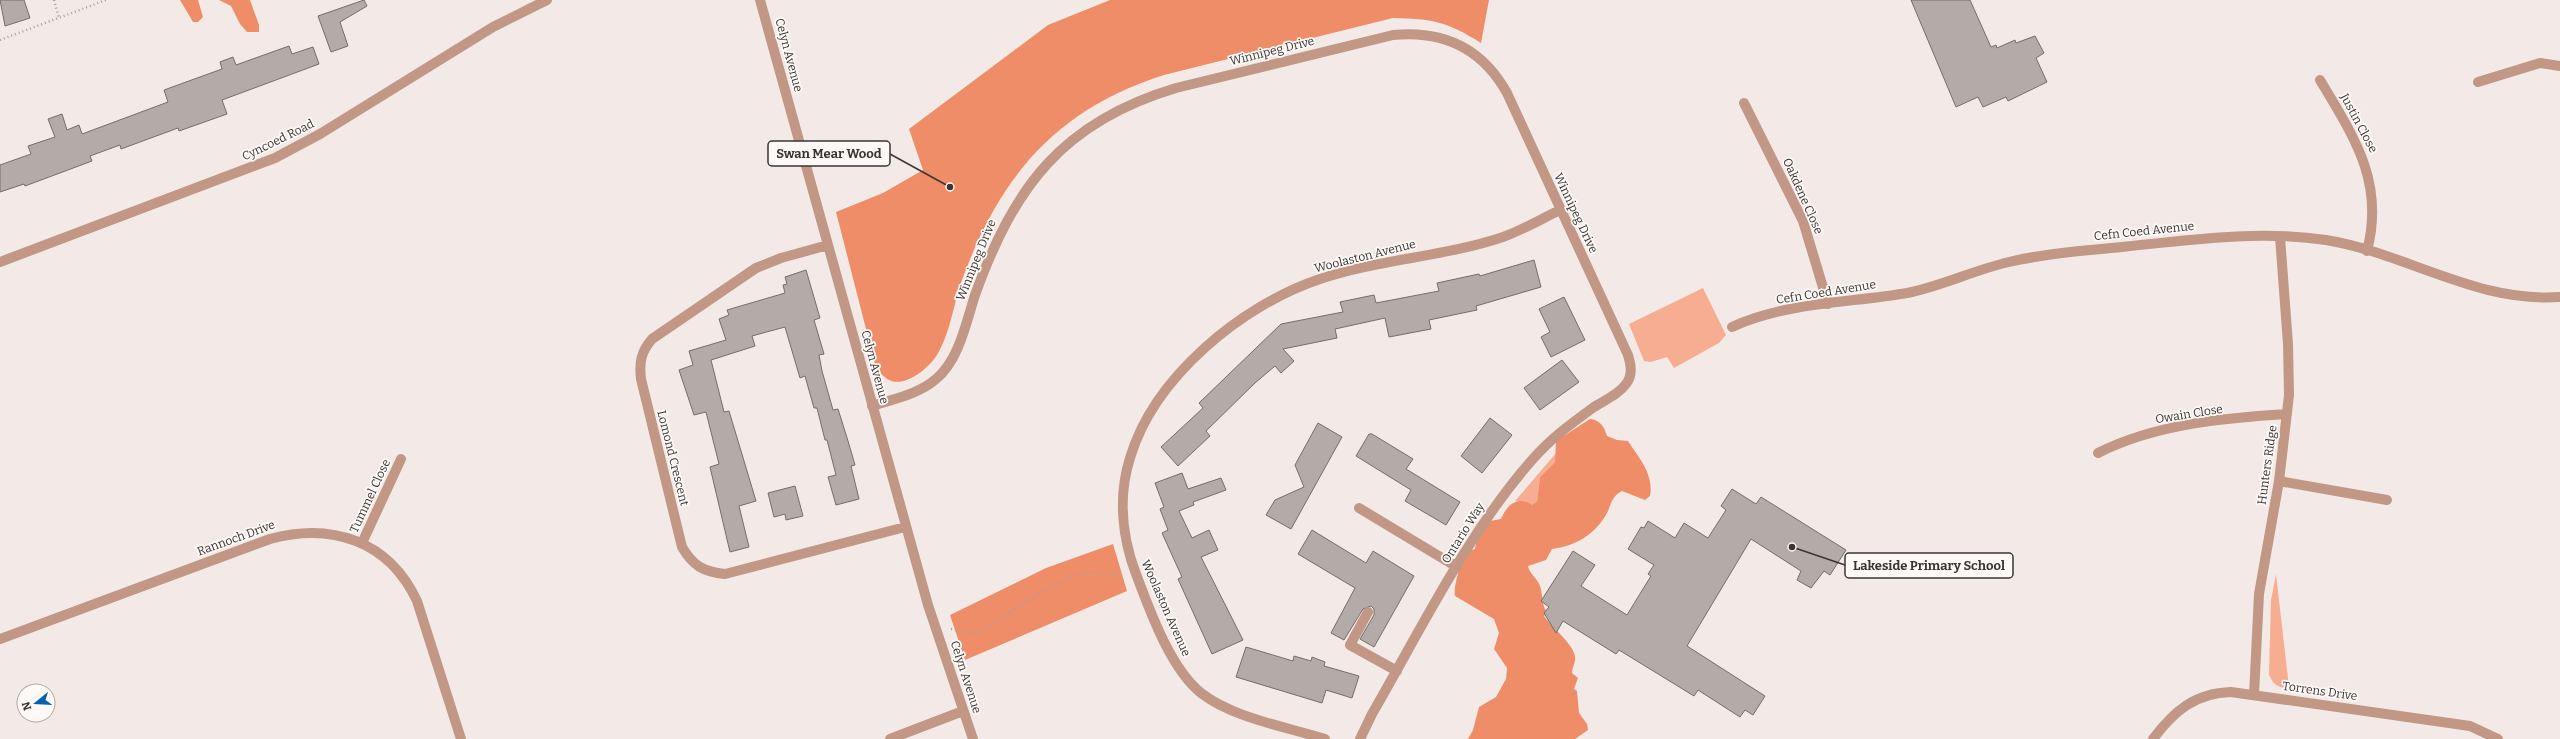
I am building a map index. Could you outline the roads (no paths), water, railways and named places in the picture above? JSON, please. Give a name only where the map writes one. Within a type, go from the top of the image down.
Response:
[{"type":"street","name":"Cyncoed Road","points":[[0,262],[275,158],[320,134],[493,27],[547,0]]},
{"type":"street","name":"Celyn Avenue","points":[[760,0],[905,527],[935,627],[972,739]]},
{"type":"street","name":"Winnipeg Drive","points":[[872,406],[922,388],[943,372],[957,347],[998,236],[1020,197],[1051,160],[1082,133],[1117,111],[1148,96],[1393,35],[1411,34],[1445,39],[1476,55],[1499,78],[1628,355],[1631,366],[1630,376]]},
{"type":"street","points":[[2478,82],[2540,63],[2560,66]]},
{"type":"street","name":"Justin Close","points":[[2320,80],[2349,129],[2367,170],[2373,208],[2367,251]]},
{"type":"street","name":"Oakdene Close","points":[[1744,103],[1803,221],[1828,304]]},
{"type":"street","name":"Woolaston Avenue","points":[[1325,739],[1223,706],[1192,685],[1176,663],[1162,636],[1133,564],[1123,522],[1123,502],[1129,460],[1146,419],[1175,379],[1209,344],[1280,296],[1319,279],[1501,238],[1560,210]]},
{"type":"street","name":"Cefn Coed Avenue","points":[[1732,327],[1769,314],[1908,292],[2008,262],[2044,256],[2208,238],[2280,237],[2325,240],[2367,251],[2474,288],[2531,297],[2560,297]]},
{"type":"street","name":"Hunters Ridge","points":[[2254,695],[2259,594],[2279,481],[2287,414],[2288,344],[2280,237]]},
{"type":"street","name":"Lomond Crescent","points":[[828,245],[781,258],[756,268],[652,339],[643,350],[639,365],[641,379],[682,547],[688,558],[699,569],[725,574],[905,527]]},
{"type":"street","name":"Ontario Way","points":[[1360,739],[1397,670],[1496,506],[1538,452],[1575,421],[1620,390],[1630,376]]},
{"type":"street","name":"Owain Close","points":[[2098,453],[2140,436],[2169,429],[2287,414]]},
{"type":"street","name":"Tummel Close","points":[[362,543],[401,459]]},
{"type":"street","points":[[2279,481],[2386,500]]},
{"type":"street","points":[[1359,508],[1458,567]]},
{"type":"street","name":"Rannoch Drive","points":[[0,639],[288,534],[327,532],[362,543],[395,566],[408,582],[417,601],[460,739]]},
{"type":"street","points":[[1368,612],[1350,645],[1397,670]]},
{"type":"street","name":"Torrens Drive","points":[[2152,739],[2177,710],[2191,701],[2219,692],[2254,695],[2470,726],[2498,739]]},
{"type":"street","points":[[890,739],[963,710]]},
{"type":"place","name":"Swan Mear Wood","points":[[950,187]]},
{"type":"place","name":"Lakeside Primary School","points":[[1792,547]]}]
